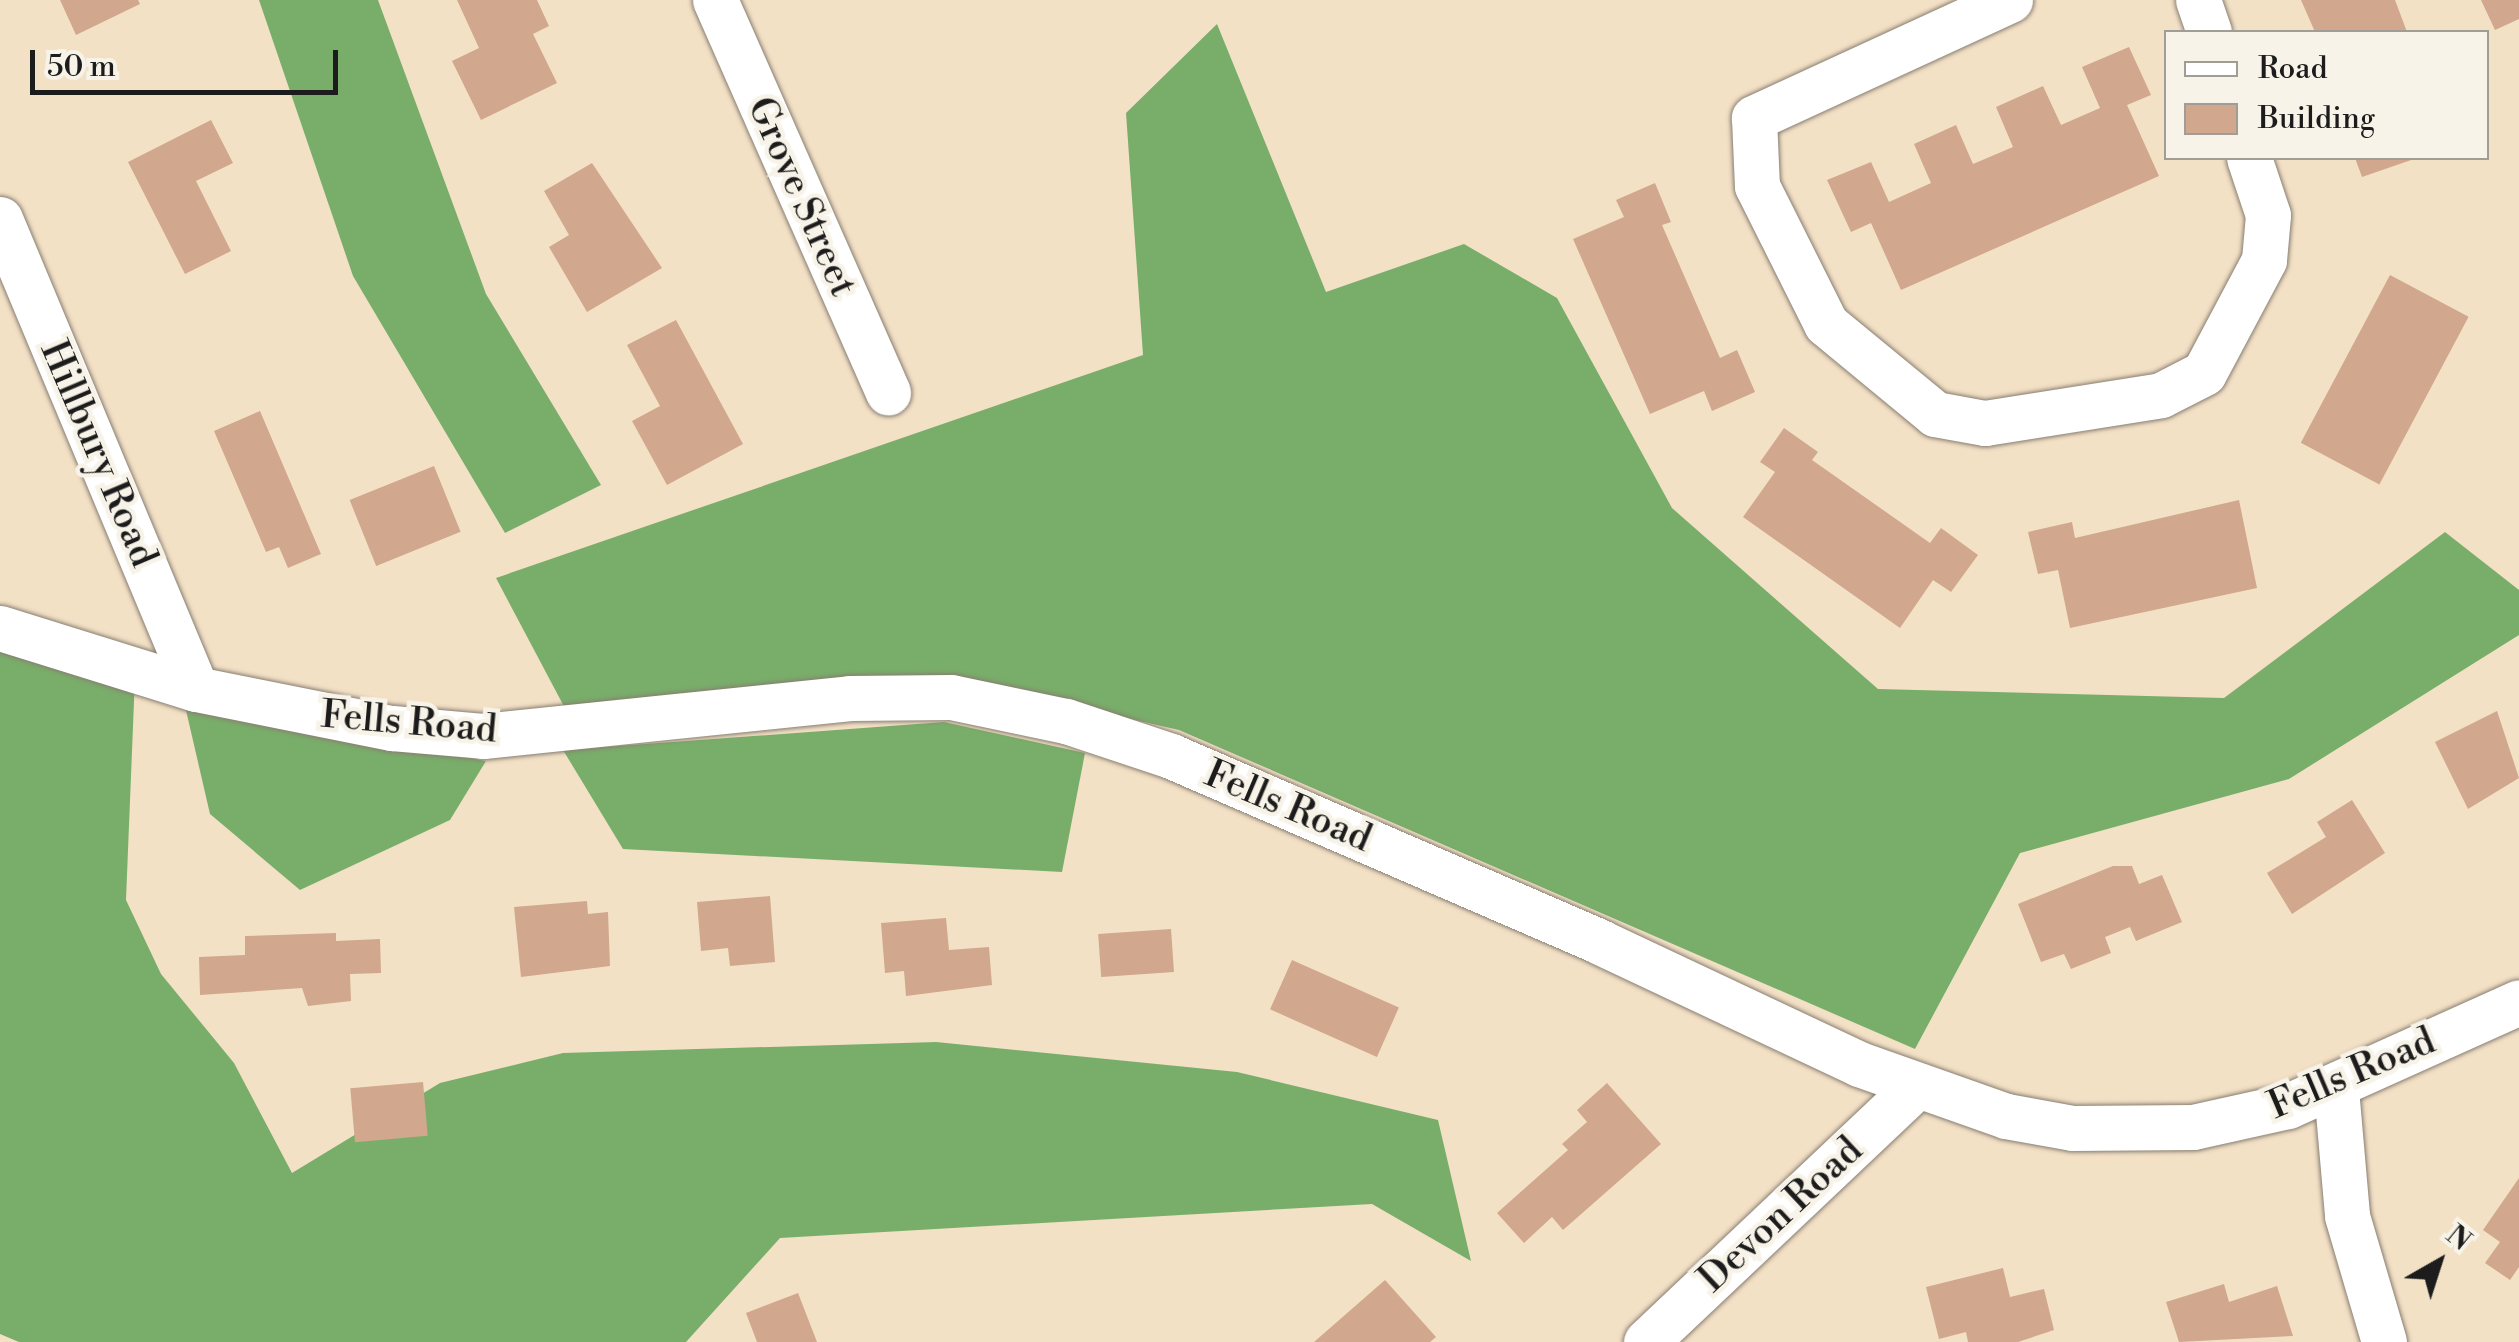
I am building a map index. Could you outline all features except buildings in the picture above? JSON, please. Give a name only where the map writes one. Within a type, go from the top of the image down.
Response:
[{"type":"street","name":"Grove Street","points":[[715,0],[888,393]]},
{"type":"street","points":[[2010,0],[1754,118],[1757,186],[1826,324],[1935,414],[1985,422],[2161,395],[2204,373],[2264,260],[2268,215],[2250,160]]},
{"type":"street","points":[[2198,0],[2208,30]]},
{"type":"street","name":"Hillbury Road","points":[[0,219],[196,688]]},
{"type":"street","name":"Fells Road","points":[[0,628],[196,688],[392,728],[483,736],[850,698],[951,698],[1066,721],[1207,772],[1916,1087],[2006,1116],[2133,1131],[2248,1117],[2336,1089],[2519,1002]]},
{"type":"street","name":"Devon Road","points":[[1646,1342],[1916,1087]]},
{"type":"street","points":[[2336,1089],[2347,1216],[2384,1342]]},
{"type":"green space","points":[[259,0],[378,0],[486,294],[601,485],[505,533],[353,276]]},
{"type":"green space","points":[[1217,24],[1326,292],[1464,244],[1557,298],[1672,508],[1878,689],[2224,698],[2445,532],[2519,590],[2519,635],[2289,779],[2020,853],[1915,1049],[1179,730],[943,676],[568,714],[496,578],[1143,355],[1126,113]]},
{"type":"green space","points":[[0,636],[135,677],[126,900],[161,974],[234,1063],[292,1173],[440,1083],[563,1053],[936,1042],[1237,1072],[1438,1120],[1471,1261],[1372,1204],[780,1238],[686,1342],[19,1342],[0,1334]]},
{"type":"green space","points":[[185,706],[486,761],[450,820],[300,890],[210,814]]},
{"type":"green space","points":[[944,722],[1085,753],[1062,872],[623,849],[563,750]]}]
